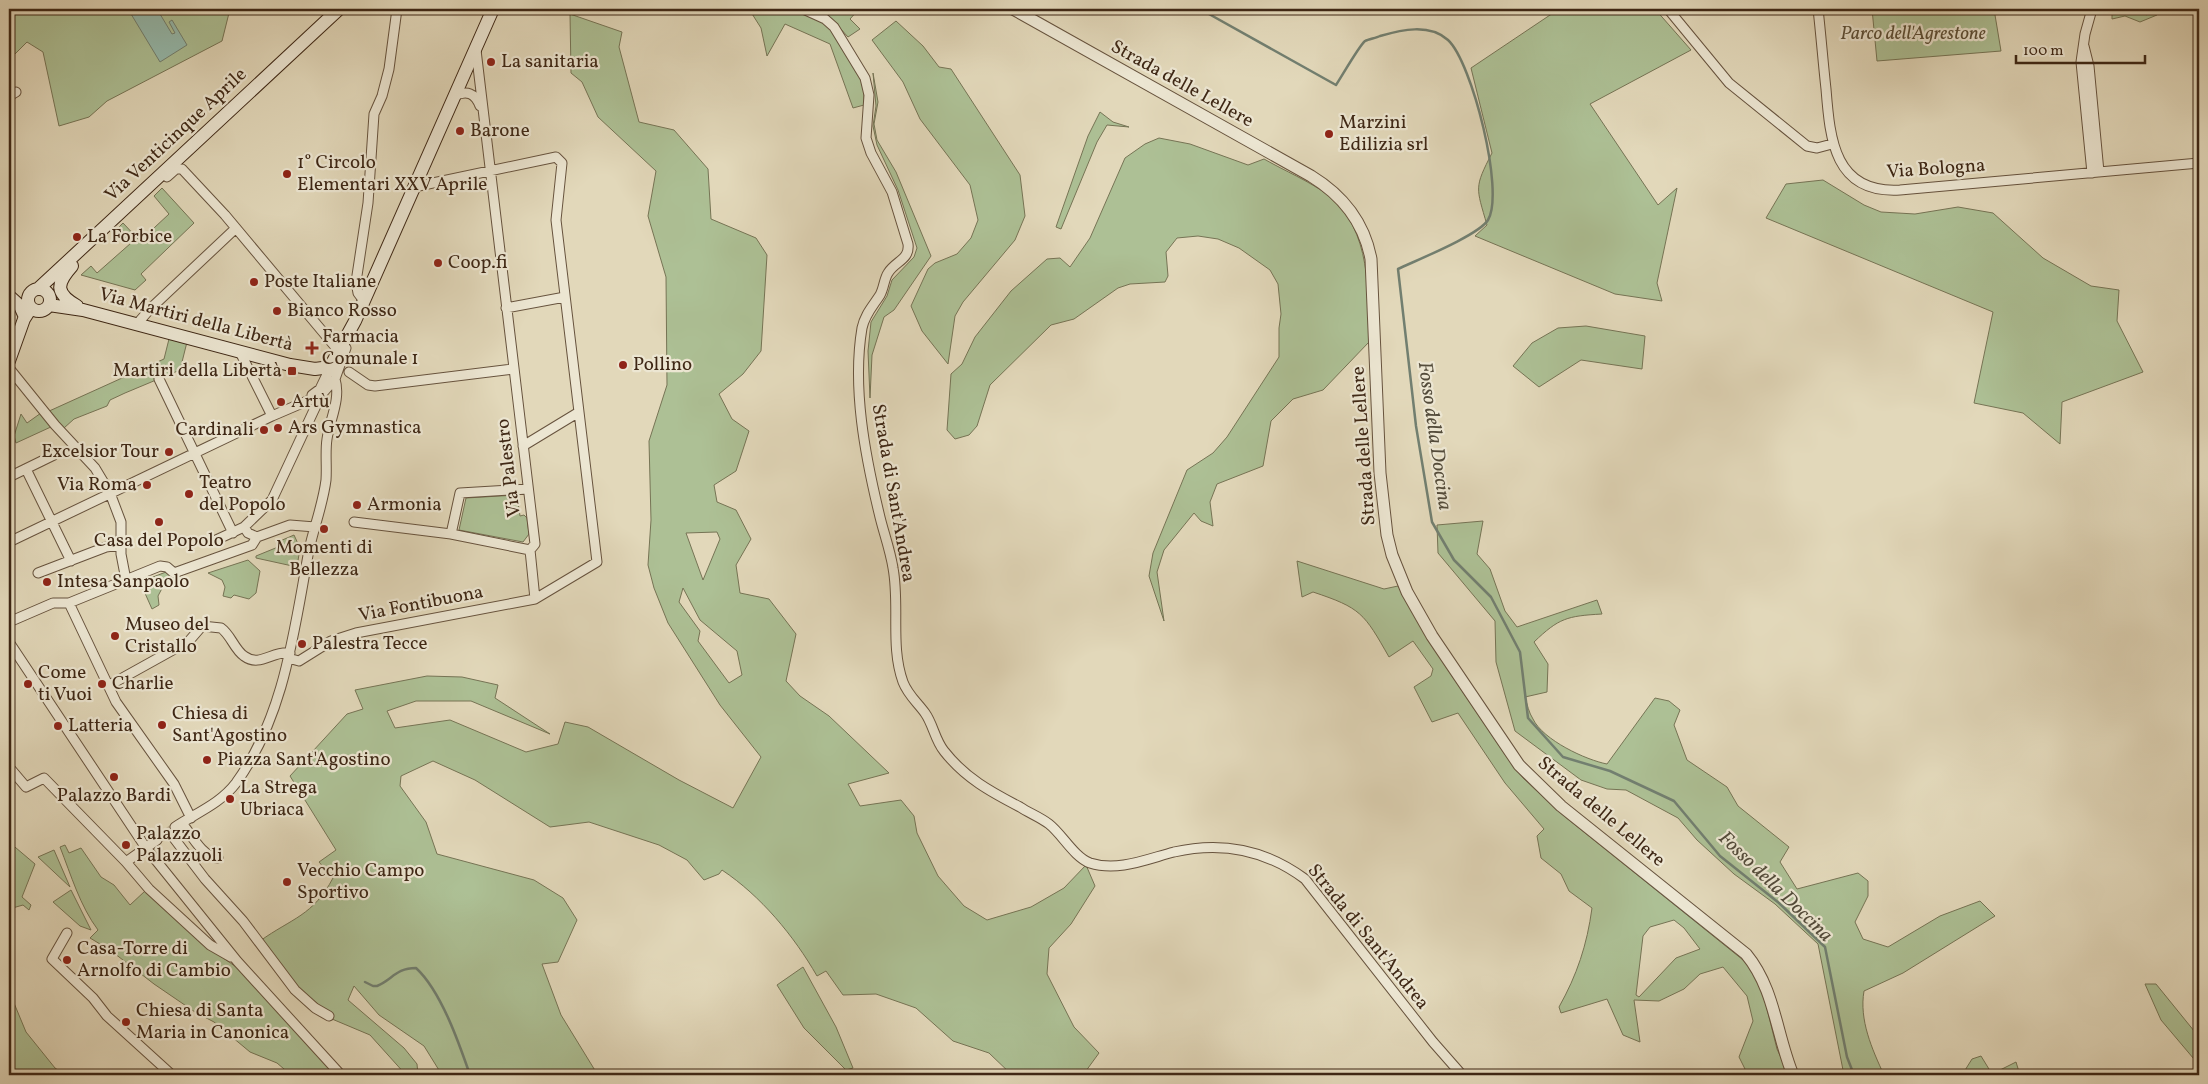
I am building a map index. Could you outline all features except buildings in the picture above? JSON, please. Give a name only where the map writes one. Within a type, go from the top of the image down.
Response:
[{"type":"main road","name":"Via Venticinque Aprile","points":[[9,361],[31,302],[87,243],[339,9]]},
{"type":"main road","points":[[331,366],[355,321],[493,9]]},
{"type":"main road","points":[[83,310],[66,300],[60,285],[64,274],[82,253],[87,243]]},
{"type":"main road","points":[[9,296],[20,306],[31,302],[44,290],[49,295],[49,305]]},
{"type":"main road","name":"Via Martiri della Libertà","points":[[9,292],[31,302],[40,311],[49,305],[83,310],[307,368],[321,369],[331,366]]},
{"type":"street","points":[[364,301],[358,293],[356,282],[367,209],[374,114],[382,96],[389,69],[397,9]]},
{"type":"street","name":"Strada di Sant'Andrea","points":[[803,9],[825,18],[834,27],[865,78],[869,95],[866,138],[871,153],[892,192],[908,244],[909,251],[905,258],[894,265],[887,273],[881,294],[865,316],[862,328],[858,383],[860,408],[878,511],[893,569],[896,644],[900,667],[909,696],[926,714],[940,745],[963,774],[982,787],[1047,822],[1088,862],[1106,866],[1125,865],[1197,848],[1239,850],[1262,854],[1283,863],[1305,879],[1433,1042],[1462,1075]]},
{"type":"street","name":"Strada delle Lellere","points":[[1013,9],[1307,174],[1333,192],[1348,208],[1362,230],[1371,259],[1381,481],[1387,535],[1392,554],[1407,592],[1432,636],[1519,765],[1561,806],[1746,954],[1758,969],[1766,984],[1793,1075]]},
{"type":"street","points":[[1668,9],[1712,64],[1743,96],[1807,146],[1817,148],[1832,144]]},
{"type":"street","name":"Via Bologna","points":[[1818,9],[1832,144],[1839,160],[1849,173],[1866,184],[1882,190],[1900,190],[2199,163]]},
{"type":"street","points":[[2092,9],[2084,34],[2081,62],[2096,172]]},
{"type":"street","name":"Via Palestro","points":[[476,47],[481,109],[534,544],[530,550],[535,600]]},
{"type":"street","points":[[454,96],[464,92],[471,93],[477,98],[481,109]]},
{"type":"street","points":[[414,187],[556,157],[560,159],[563,168],[556,213],[598,562],[535,600]]},
{"type":"street","points":[[132,201],[148,194],[176,169],[181,168],[236,228],[338,350]]},
{"type":"street","points":[[138,324],[150,309],[236,228]]},
{"type":"street","points":[[506,308],[565,297]]},
{"type":"street","points":[[216,540],[244,527],[272,500],[321,395],[335,379],[355,321]]},
{"type":"street","points":[[240,352],[272,416]]},
{"type":"street","points":[[302,402],[320,389],[331,366]]},
{"type":"street","points":[[9,368],[55,425],[95,468],[110,493],[121,522],[120,545],[126,580]]},
{"type":"street","points":[[349,372],[368,385],[375,386],[513,369]]},
{"type":"street","points":[[159,379],[233,533]]},
{"type":"street","points":[[329,1016],[315,1008],[295,990],[173,838],[181,826],[228,792],[254,754],[271,720],[289,655],[326,481],[327,439],[337,392],[335,379]]},
{"type":"street","points":[[9,542],[272,416],[321,395]]},
{"type":"street","points":[[523,446],[579,412]]},
{"type":"street","points":[[70,447],[92,473],[99,477]]},
{"type":"street","points":[[9,477],[54,455]]},
{"type":"street","points":[[26,469],[71,561]]},
{"type":"street","points":[[451,534],[460,493],[528,489]]},
{"type":"street","points":[[354,522],[451,534],[530,550]]},
{"type":"street","points":[[9,622],[53,603],[69,604],[160,566],[167,567],[174,573],[252,545],[257,537],[290,525],[315,527]]},
{"type":"street","points":[[244,527],[247,532],[257,537]]},
{"type":"street","points":[[38,573],[106,547],[120,545]]},
{"type":"street","name":"Via Fontibuona","points":[[289,655],[299,661],[331,641],[347,635],[535,600]]},
{"type":"street","points":[[69,604],[116,702],[174,784],[191,818]]},
{"type":"street","points":[[108,686],[190,641],[196,630],[206,625],[221,628],[240,652],[255,661],[283,652],[289,655]]},
{"type":"street","points":[[9,642],[146,848],[237,961],[341,1075]]},
{"type":"street","points":[[9,767],[26,787],[44,778],[126,862],[149,889],[210,945],[237,961]]},
{"type":"street","points":[[181,826],[210,857],[218,858]]},
{"type":"street","points":[[126,862],[157,840]]},
{"type":"street","points":[[67,933],[52,960],[93,998],[107,1016],[172,1075]]},
{"type":"green space","points":[[9,9],[230,9],[222,41],[107,101],[89,117],[59,126],[43,52],[27,42],[9,60]]},
{"type":"green space","points":[[749,9],[796,9],[831,26],[857,69],[864,86],[864,105],[853,108],[830,44],[785,24],[767,56],[761,28]]},
{"type":"green space","points":[[812,9],[859,9],[850,19],[860,29],[848,37],[830,17]]},
{"type":"green space","points":[[1559,9],[1655,9],[1691,50],[1590,104],[1658,205],[1677,188],[1657,283],[1662,301],[1615,294],[1475,236],[1487,225],[1479,188],[1482,174],[1492,153],[1471,68]]},
{"type":"green space","name":"Parco dell'Agrestone","points":[[1872,9],[1994,9],[2001,51],[1877,61]]},
{"type":"green space","points":[[2122,9],[2137,9],[2147,15],[2151,9],[2154,9],[2157,15],[2140,22],[2125,16],[2112,19],[2112,13]]},
{"type":"green space","points":[[570,14],[622,32],[619,47],[639,122],[674,130],[708,169],[711,219],[756,238],[767,255],[761,351],[743,374],[719,394],[732,419],[749,431],[736,471],[714,485],[717,502],[736,510],[751,539],[736,565],[740,593],[769,599],[796,634],[786,681],[800,696],[829,716],[889,773],[848,784],[860,806],[901,800],[914,816],[917,833],[938,876],[964,906],[987,920],[1031,907],[1064,888],[1086,865],[1095,886],[1071,924],[1049,948],[1047,974],[1074,1027],[1099,1053],[1083,1075],[1012,1075],[989,1053],[953,1041],[916,1008],[876,994],[843,995],[826,971],[817,976],[798,946],[763,904],[722,870],[719,874],[704,880],[687,860],[659,845],[589,822],[550,827],[475,780],[433,761],[401,776],[400,786],[426,822],[437,854],[534,880],[563,898],[577,920],[558,962],[542,964],[561,1015],[596,1072],[600,1075],[442,1075],[424,1046],[379,1015],[354,986],[348,1000],[404,1048],[417,1064],[418,1075],[406,1075],[370,1035],[332,1019],[328,1012],[296,987],[260,941],[310,909],[318,901],[333,878],[319,862],[336,850],[290,776],[347,714],[363,709],[355,690],[427,676],[462,677],[498,685],[495,698],[550,734],[471,701],[416,701],[387,711],[395,728],[450,720],[526,752],[558,744],[565,722],[588,727],[679,780],[733,808],[761,757],[720,705],[668,623],[654,588],[648,565],[651,520],[649,441],[667,385],[666,277],[648,216],[656,171],[598,117],[582,82],[571,73]],"holes":[[[717,532],[720,539],[703,580],[686,533]],[[683,588],[700,620],[737,651],[742,675],[729,683],[698,641],[700,631],[679,602]]]},
{"type":"green space","points":[[896,21],[923,46],[939,67],[951,69],[1020,175],[1025,216],[1015,240],[963,302],[955,316],[948,364],[922,331],[911,306],[928,269],[935,263],[957,254],[971,238],[978,220],[970,185],[920,119],[903,82],[872,40]]},
{"type":"green space","points":[[873,73],[878,102],[874,124],[877,140],[896,172],[931,256],[894,310],[884,317],[872,355],[870,398],[868,351],[871,322],[887,296],[892,280],[914,257],[917,248],[898,190],[877,145],[873,126],[876,106]]},
{"type":"green space","points":[[1100,112],[1113,122],[1129,127],[1107,125],[1097,142],[1061,229],[1056,227],[1088,136]]},
{"type":"green space","points":[[1159,138],[1190,144],[1248,165],[1264,159],[1328,195],[1342,209],[1353,226],[1360,244],[1365,263],[1367,283],[1369,342],[1323,390],[1293,399],[1271,421],[1263,466],[1217,484],[1210,502],[1213,526],[1201,521],[1194,513],[1164,550],[1157,572],[1164,621],[1149,576],[1153,553],[1187,470],[1213,453],[1227,437],[1279,357],[1281,314],[1278,284],[1270,270],[1239,248],[1218,239],[1198,236],[1177,238],[1166,252],[1168,276],[1165,282],[1130,284],[1118,288],[1074,319],[1051,325],[990,385],[977,426],[969,435],[955,439],[947,430],[951,374],[962,364],[975,337],[1011,291],[1047,259],[1060,258],[1070,267],[1090,238],[1125,158],[1145,144]]},
{"type":"green space","points":[[1823,180],[1864,205],[1881,212],[1915,214],[1958,207],[1993,213],[2043,258],[2091,286],[2119,290],[2117,321],[2143,372],[2062,402],[2060,444],[2023,413],[1974,403],[1993,312],[1766,218],[1786,184]]},
{"type":"green space","points":[[162,188],[194,223],[141,274],[146,280],[135,290],[81,275],[91,266],[97,273],[131,243],[117,229],[123,223],[140,241],[169,214],[154,196]]},
{"type":"green space","points":[[1586,326],[1645,336],[1642,369],[1581,360],[1539,387],[1513,366],[1532,343],[1558,328]]},
{"type":"green space","points":[[169,339],[187,342],[180,370],[110,400],[107,406],[74,419],[64,428],[60,427],[47,412],[164,359]]},
{"type":"green space","points":[[41,413],[53,426],[16,443],[14,436],[21,414],[27,423]]},
{"type":"green space","points":[[517,495],[520,516],[524,515],[527,518],[529,534],[523,542],[459,530],[466,498]]},
{"type":"green space","points":[[1483,521],[1477,554],[1490,569],[1505,611],[1517,627],[1597,600],[1602,614],[1572,617],[1564,620],[1550,628],[1534,642],[1548,664],[1547,692],[1525,697],[1528,708],[1538,727],[1555,741],[1577,754],[1607,764],[1655,698],[1669,701],[1680,710],[1674,725],[1687,760],[1727,787],[1738,806],[1789,847],[1780,862],[1797,889],[1858,873],[1868,881],[1868,896],[1855,922],[1863,939],[1888,947],[1940,916],[1980,901],[1995,916],[1903,973],[1864,991],[1863,1013],[1865,1023],[1871,1045],[1884,1075],[1844,1075],[1818,944],[1775,904],[1734,874],[1697,840],[1678,818],[1626,790],[1607,789],[1581,780],[1515,731],[1496,662],[1495,621],[1438,553],[1437,525]]},
{"type":"green space","points":[[294,535],[300,548],[297,567],[256,558],[256,556],[278,547],[280,541]]},
{"type":"green space","points":[[248,560],[260,571],[256,593],[249,599],[234,595],[231,598],[223,596],[225,587],[222,580],[208,573]]},
{"type":"green space","points":[[1297,561],[1384,589],[1398,586],[1446,667],[1523,778],[1564,816],[1748,964],[1763,993],[1777,1049],[1789,1075],[1748,1075],[1739,1057],[1753,1021],[1747,996],[1723,967],[1700,974],[1684,989],[1659,1001],[1634,1000],[1640,1042],[1623,1035],[1607,999],[1561,1013],[1559,1007],[1580,959],[1592,908],[1569,891],[1561,874],[1541,858],[1537,836],[1544,829],[1505,783],[1458,713],[1432,722],[1414,687],[1431,676],[1433,669],[1413,641],[1389,657],[1367,621],[1352,608],[1313,592],[1302,597]],"holes":[[[1674,920],[1684,928],[1700,949],[1676,958],[1639,997],[1636,995],[1643,936],[1650,927]]]},
{"type":"green space","points":[[166,572],[169,575],[158,596],[159,605],[152,609],[140,582]]},
{"type":"green space","points":[[9,842],[35,864],[22,897],[31,905],[29,910],[23,905],[9,909]]},
{"type":"green space","points":[[65,845],[69,853],[81,848],[101,877],[114,885],[130,905],[145,891],[209,948],[239,969],[336,1075],[291,1075],[277,1063],[250,1052],[214,1022],[195,1012],[154,984],[110,950],[90,938],[98,930],[86,911],[72,879],[60,847]]},
{"type":"green space","points":[[54,850],[70,887],[38,857]]},
{"type":"green space","points":[[71,890],[91,930],[80,926],[53,902]]},
{"type":"green space","points":[[803,967],[836,1027],[853,1068],[846,1070],[804,1028],[777,985]]},
{"type":"green space","points":[[2145,984],[2156,984],[2199,1037],[2199,1065],[2161,1020]]},
{"type":"green space","points":[[9,991],[26,1032],[55,1068],[65,1075],[9,1075]]},
{"type":"green space","points":[[1981,1056],[1992,1074],[2016,1062],[2020,1075],[1962,1075],[1972,1059]]},
{"type":"water","points":[[128,9],[157,9],[172,34],[175,33],[169,22],[172,20],[187,45],[160,62]]},
{"type":"waterway","name":"Fosso della Doccina","points":[[1200,9],[1336,85],[1365,41],[1388,34],[1415,29],[1432,31],[1448,40],[1457,53],[1467,73],[1476,99],[1489,157],[1492,205],[1488,220],[1473,233],[1398,269],[1416,426],[1432,522],[1454,560],[1491,597],[1520,652],[1528,718],[1563,757],[1610,771],[1674,801],[1720,856],[1779,903],[1825,947],[1847,1057],[1854,1075]]},
{"type":"waterway","points":[[365,982],[377,986],[399,972],[416,968],[425,978],[441,1004],[455,1033],[470,1075]]},
{"type":"tunnel","points":[[157,840],[175,827]]},
{"type":"place","name":"La sanitaria","points":[[491,62]]},
{"type":"place","name":"Barone","points":[[460,131]]},
{"type":"place","name":"Marzini Edilizia srl","points":[[1329,134]]},
{"type":"place","name":"1° Circolo Elementari XXV Aprile","points":[[287,174]]},
{"type":"place","name":"La Forbice","points":[[77,237]]},
{"type":"place","name":"Coop.fi","points":[[438,263]]},
{"type":"place","name":"Poste Italiane","points":[[254,282]]},
{"type":"place","name":"Bianco Rosso","points":[[277,311]]},
{"type":"place","name":"Farmacia Comunale 1","points":[[312,348]]},
{"type":"place","name":"Pollino","points":[[623,365]]},
{"type":"place","name":"Martiri della Libertà","points":[[292,371]]},
{"type":"place","name":"Artù","points":[[281,402]]},
{"type":"place","name":"Ars Gymnastica","points":[[278,428]]},
{"type":"place","name":"Cardinali","points":[[264,430]]},
{"type":"place","name":"Excelsior Tour","points":[[169,452]]},
{"type":"place","name":"Via Roma","points":[[147,485]]},
{"type":"place","name":"Teatro del Popolo","points":[[189,494]]},
{"type":"place","name":"Armonia","points":[[357,505]]},
{"type":"place","name":"Casa del Popolo","points":[[159,522]]},
{"type":"place","name":"Momenti di Bellezza","points":[[324,529]]},
{"type":"place","name":"Intesa Sanpaolo","points":[[47,582]]},
{"type":"place","name":"Museo del Cristallo","points":[[115,636]]},
{"type":"place","name":"Palestra Tecce","points":[[302,644]]},
{"type":"place","name":"Come ti Vuoi","points":[[28,684]]},
{"type":"place","name":"Charlie","points":[[102,684]]},
{"type":"place","name":"Chiesa di Sant'Agostino","points":[[162,725]]},
{"type":"place","name":"Latteria","points":[[58,726]]},
{"type":"place","name":"Piazza Sant'Agostino","points":[[207,760]]},
{"type":"place","name":"Palazzo Bardi","points":[[114,777]]},
{"type":"place","name":"La Strega Ubriaca","points":[[230,799]]},
{"type":"place","name":"Palazzo Palazzuoli","points":[[126,845]]},
{"type":"place","name":"Vecchio Campo Sportivo","points":[[287,882]]},
{"type":"place","name":"Casa-Torre di Arnolfo di Cambio","points":[[67,960]]},
{"type":"place","name":"Chiesa di Santa Maria in Canonica","points":[[126,1022]]}]
